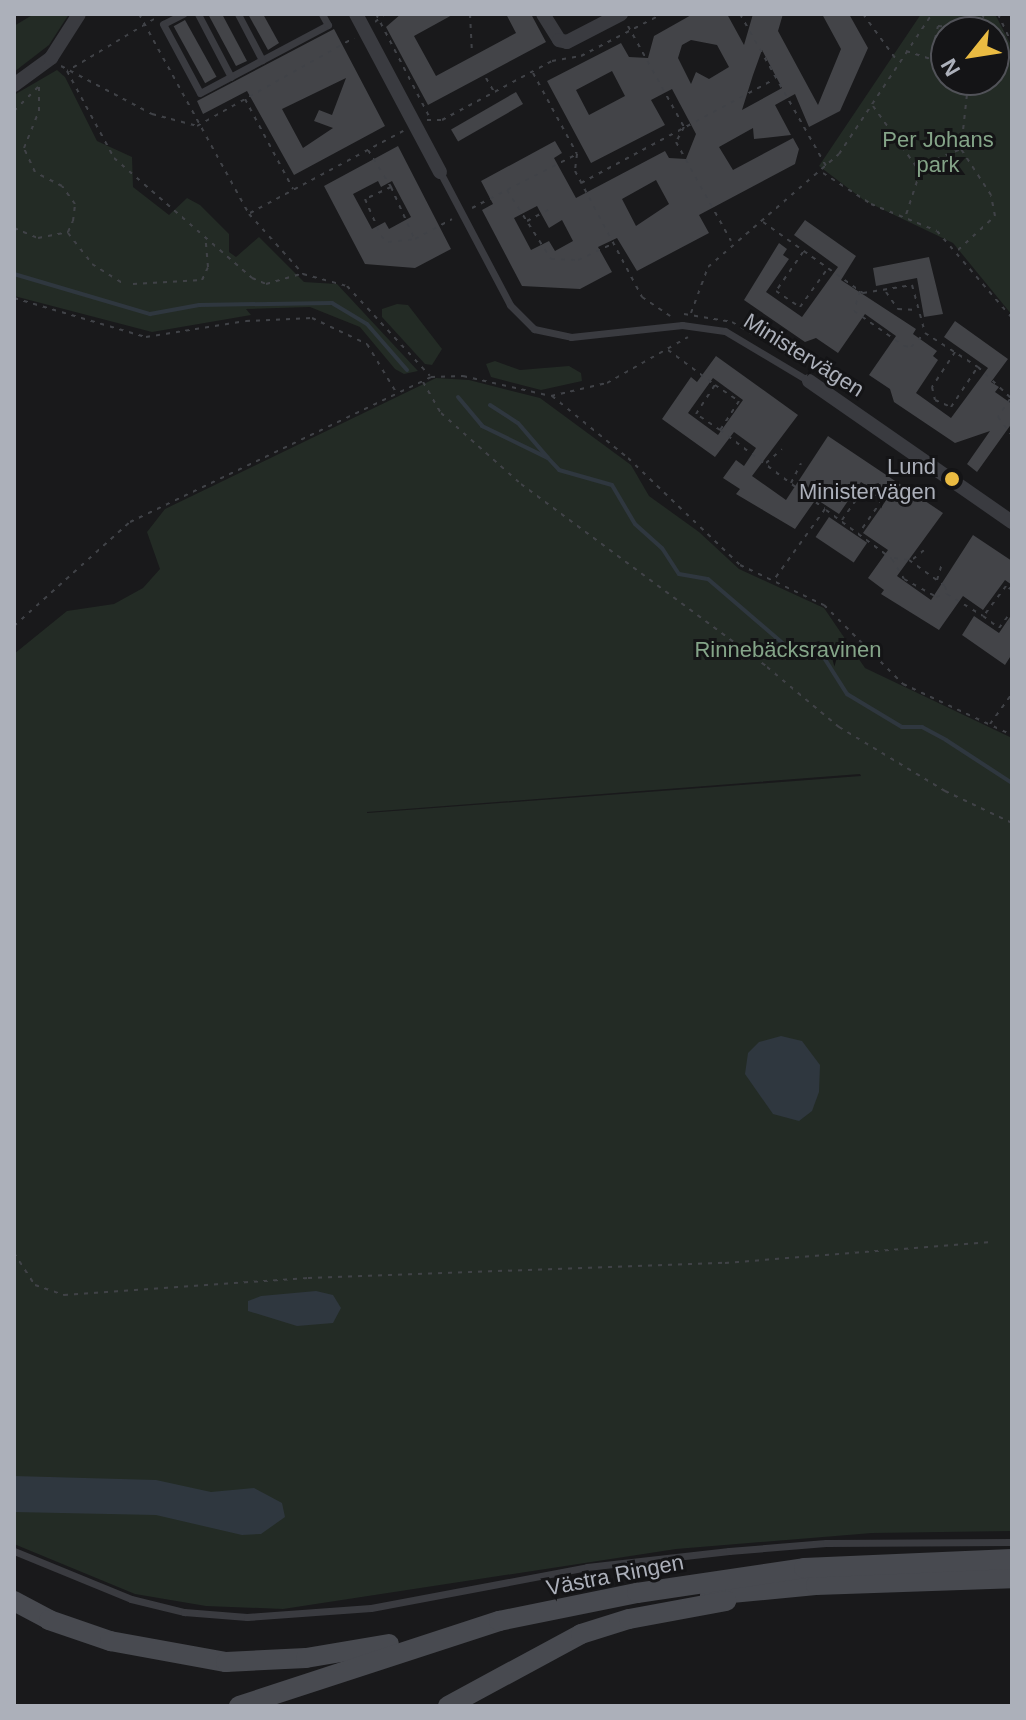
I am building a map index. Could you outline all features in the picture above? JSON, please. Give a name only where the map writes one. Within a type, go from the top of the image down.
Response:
[{"type":"main road","name":"Västra Ringen","points":[[239,1706],[499,1621],[804,1568],[1012,1559]]},
{"type":"main road","name":"Västra Ringen","points":[[268,1706],[343,1679],[565,1620],[725,1593],[816,1585],[1012,1578]]},
{"type":"main road","points":[[448,1706],[581,1634],[629,1619],[816,1585]]},
{"type":"main road","points":[[14,1601],[49,1620],[110,1641],[226,1662],[354,1652],[499,1621]]},
{"type":"street","points":[[14,85],[47,62],[79,14]]},
{"type":"street","points":[[356,14],[440,172]]},
{"type":"street","points":[[543,14],[559,40],[567,42],[619,16]]},
{"type":"street","name":"Ministervägen","points":[[812,376],[1012,522]]},
{"type":"lane","points":[[183,14],[163,24],[200,93],[328,25],[322,14]]},
{"type":"lane","points":[[198,14],[231,77]]},
{"type":"lane","points":[[238,14],[262,60]]},
{"type":"lane","name":"Ministervägen","points":[[440,172],[464,212],[510,305],[534,329],[571,337],[690,325],[744,338],[812,376]]},
{"type":"lane","points":[[14,1551],[131,1599],[184,1612],[247,1617],[371,1608],[587,1567],[729,1551],[826,1543],[1012,1542]]},
{"type":"path","points":[[139,14],[197,126],[249,214],[303,274]]},
{"type":"path","points":[[67,71],[162,14]]},
{"type":"path","points":[[14,111],[31,100],[47,62],[152,114],[197,126],[365,31],[377,16],[385,14]]},
{"type":"path","points":[[470,14],[472,54]]},
{"type":"path","points":[[249,214],[430,118],[442,120],[552,61],[581,56],[662,14]]},
{"type":"path","points":[[740,14],[773,80],[827,167]]},
{"type":"path","points":[[863,14],[898,63]]},
{"type":"path","points":[[690,336],[697,286],[732,242],[762,222],[827,167],[932,14]]},
{"type":"path","points":[[377,16],[430,118]]},
{"type":"path","points":[[619,16],[633,30],[684,127]]},
{"type":"path","points":[[906,51],[930,59]]},
{"type":"path","points":[[67,71],[114,158],[206,241],[266,284],[303,274],[347,286],[431,377]]},
{"type":"path","points":[[533,72],[577,154],[575,171],[642,297],[670,316]]},
{"type":"path","points":[[486,78],[494,93]]},
{"type":"path","points":[[581,183],[773,80]]},
{"type":"path","points":[[39,83],[39,111],[24,148],[35,172],[62,186],[75,204],[68,232]]},
{"type":"path","points":[[958,250],[995,216],[991,195],[961,149],[967,96]]},
{"type":"path","points":[[244,98],[293,189]]},
{"type":"path","points":[[872,105],[917,167],[919,181],[904,219]]},
{"type":"path","points":[[684,127],[676,142],[732,242]]},
{"type":"path","points":[[367,149],[391,187],[415,239]]},
{"type":"path","points":[[917,167],[961,149]]},
{"type":"path","points":[[391,187],[365,199],[381,236],[388,242],[415,239],[577,154]]},
{"type":"path","points":[[822,172],[904,219],[937,231],[958,250],[991,298],[1012,318]]},
{"type":"path","points":[[507,190],[551,259],[578,260],[613,243]]},
{"type":"path","points":[[526,222],[551,208]]},
{"type":"path","points":[[762,222],[860,291],[886,291],[912,285],[925,333],[978,367],[1011,399],[998,417],[1011,434]]},
{"type":"path","points":[[14,228],[38,238],[68,232]]},
{"type":"path","points":[[68,232],[92,264],[123,283]]},
{"type":"path","points":[[133,284],[202,280],[208,267],[206,241]]},
{"type":"path","points":[[804,251],[776,291],[800,307],[828,268]]},
{"type":"path","points":[[860,291],[852,308],[889,336],[908,348],[925,333]]},
{"type":"path","points":[[886,291],[898,309],[917,310]]},
{"type":"path","points":[[14,298],[146,337],[246,321],[312,318],[367,344],[396,392]]},
{"type":"path","points":[[656,317],[691,313],[715,315],[753,331],[812,376]]},
{"type":"path","points":[[867,327],[870,322]]},
{"type":"path","points":[[14,626],[130,522],[431,377],[463,376],[551,396],[607,383],[690,336],[699,336]]},
{"type":"path","points":[[886,340],[889,336]]},
{"type":"path","points":[[667,350],[739,401],[720,430]]},
{"type":"path","points":[[955,352],[932,387],[935,400],[951,407],[978,367]]},
{"type":"path","points":[[422,381],[441,413],[521,484],[767,667],[839,727],[945,791],[1012,823]]},
{"type":"path","points":[[715,385],[696,414],[892,559],[904,579],[924,592],[942,598],[947,594]]},
{"type":"path","points":[[551,396],[628,458],[740,565],[824,605],[903,684],[1012,735]]},
{"type":"path","points":[[765,464],[782,449]]},
{"type":"path","points":[[790,484],[801,463]]},
{"type":"path","points":[[841,521],[864,488],[882,500],[858,534]]},
{"type":"path","points":[[773,582],[825,509]]},
{"type":"path","points":[[911,561],[924,550]]},
{"type":"path","points":[[892,559],[911,561],[937,580],[947,594],[999,628],[1012,611]]},
{"type":"path","points":[[937,580],[942,564]]},
{"type":"path","points":[[983,616],[1006,586],[1012,590]]},
{"type":"path","points":[[990,724],[1012,694]]},
{"type":"path","points":[[14,1253],[35,1285],[64,1295],[308,1278],[725,1263],[991,1242]]},
{"type":"green space","points":[[34,14],[69,14],[49,45],[14,72],[14,26]]},
{"type":"green space","name":"Per Johans park","points":[[921,14],[995,14],[930,16],[930,96],[1010,96],[1010,43],[1012,315],[953,243],[865,201],[819,166]]},
{"type":"green space","points":[[57,70],[65,77],[97,141],[132,157],[133,187],[169,215],[187,198],[200,205],[229,234],[229,252],[236,257],[259,237],[304,282],[337,284],[418,371],[404,374],[395,369],[360,327],[310,307],[246,309],[251,315],[152,332],[14,296],[14,95]]},
{"type":"green space","points":[[397,304],[408,305],[442,349],[432,365],[425,364],[382,317],[382,309]]},
{"type":"green space","points":[[495,361],[520,370],[569,366],[581,373],[582,381],[541,390],[491,377],[486,364]]},
{"type":"green space","name":"Rinnebäcksravinen","points":[[436,378],[469,380],[540,398],[631,465],[649,496],[699,532],[739,569],[824,608],[865,668],[1012,738],[1012,1531],[872,1533],[676,1549],[283,1609],[206,1606],[135,1594],[14,1544],[14,654],[67,611],[114,604],[143,588],[160,569],[147,532],[165,509]],"holes":[[[860,774],[861,776],[367,813]]]},
{"type":"shaded area","points":[[781,1036],[802,1041],[820,1065],[819,1092],[812,1111],[799,1121],[773,1114],[745,1074],[748,1053],[759,1042]]},
{"type":"shaded area","points":[[316,1291],[333,1295],[341,1308],[333,1323],[297,1326],[248,1311],[248,1301],[261,1296]]},
{"type":"shaded area","points":[[14,1476],[156,1480],[211,1492],[254,1488],[282,1503],[285,1517],[261,1534],[242,1535],[156,1515],[14,1512]]},
{"type":"building","points":[[208,14],[222,14],[247,61],[236,66]]},
{"type":"building","points":[[248,14],[263,14],[279,43],[268,50]]},
{"type":"building","points":[[401,14],[454,14],[414,36],[436,76],[516,33],[506,14],[531,14],[546,42],[428,105],[386,27]]},
{"type":"building","points":[[693,14],[727,14],[744,45],[753,14],[783,14],[778,31],[818,105],[841,49],[822,14],[849,14],[868,48],[840,111],[809,127],[795,94],[775,105],[791,135],[754,139],[753,128],[719,147],[733,170],[793,138],[799,149],[795,164],[699,215],[709,233],[637,271],[617,238],[598,247],[612,272],[580,289],[522,286],[482,210],[493,204],[481,181],[555,141],[562,153],[554,158],[576,198],[665,151],[669,158],[686,159],[696,134],[672,89],[651,100],[665,125],[591,163],[547,81],[621,43],[629,57],[648,58],[654,36]],"holes":[[[691,40],[717,45],[729,67],[709,79],[696,72],[691,84],[678,58],[682,45]],[[762,50],[782,88],[742,110]],[[612,71],[625,96],[589,115],[576,90]],[[656,180],[669,204],[636,226],[622,199]],[[537,206],[549,228],[562,220],[573,241],[555,251],[549,241],[531,250],[514,218]]]},
{"type":"building","points":[[185,20],[217,77],[205,83],[174,26]]},
{"type":"building","points":[[334,29],[385,126],[294,175],[247,91],[203,114],[197,101]],"holes":[[[346,78],[332,115],[319,110],[314,121],[333,128],[303,148],[282,109]]]},
{"type":"building","points":[[516,92],[523,104],[458,142],[451,130]]},
{"type":"building","points":[[398,146],[451,249],[415,268],[365,264],[324,186]],"holes":[[[378,181],[381,187],[392,181],[411,217],[389,229],[385,222],[372,229],[353,194]]]},
{"type":"building","points":[[805,220],[856,256],[841,280],[916,329],[913,334],[937,351],[933,356],[938,360],[916,393],[951,418],[988,368],[944,337],[955,321],[1008,359],[991,382],[999,387],[995,392],[1012,404],[1012,423],[977,472],[967,464],[990,431],[955,443],[894,402],[890,389],[869,375],[896,336],[865,314],[838,353],[816,338],[805,342],[744,300],[779,243],[787,249],[783,255],[789,259],[766,292],[802,317],[838,267],[794,235]]},
{"type":"building","points":[[929,257],[943,314],[924,317],[917,278],[876,286],[873,268]]},
{"type":"building","points":[[716,356],[798,415],[752,476],[786,500],[828,436],[943,513],[897,576],[931,600],[973,535],[1012,561],[1012,585],[1005,580],[983,610],[963,596],[939,630],[881,594],[884,590],[868,578],[888,550],[863,533],[887,499],[861,482],[839,514],[816,499],[795,529],[736,494],[740,489],[723,478],[736,460],[744,466],[756,448],[734,432],[715,457],[662,419],[691,377],[697,382]],"holes":[[[713,378],[743,400],[718,435],[688,413]]]},
{"type":"building","points":[[829,517],[867,543],[854,563],[816,537]]},
{"type":"building","points":[[1012,614],[1012,654],[1005,665],[962,635],[974,616],[999,633]]},
{"type":"waterway","points":[[14,274],[150,314],[199,305],[332,303],[367,324],[407,370]]},
{"type":"waterway","points":[[458,397],[482,426],[548,458],[559,470],[612,485],[635,524],[662,548],[679,574],[708,579],[787,647],[807,646],[821,653],[847,694],[902,727],[922,727],[1012,783]]},
{"type":"waterway","points":[[490,405],[518,423],[548,458]]},
{"type":"place","name":"Lund Ministervägen","points":[[952,479]]}]
